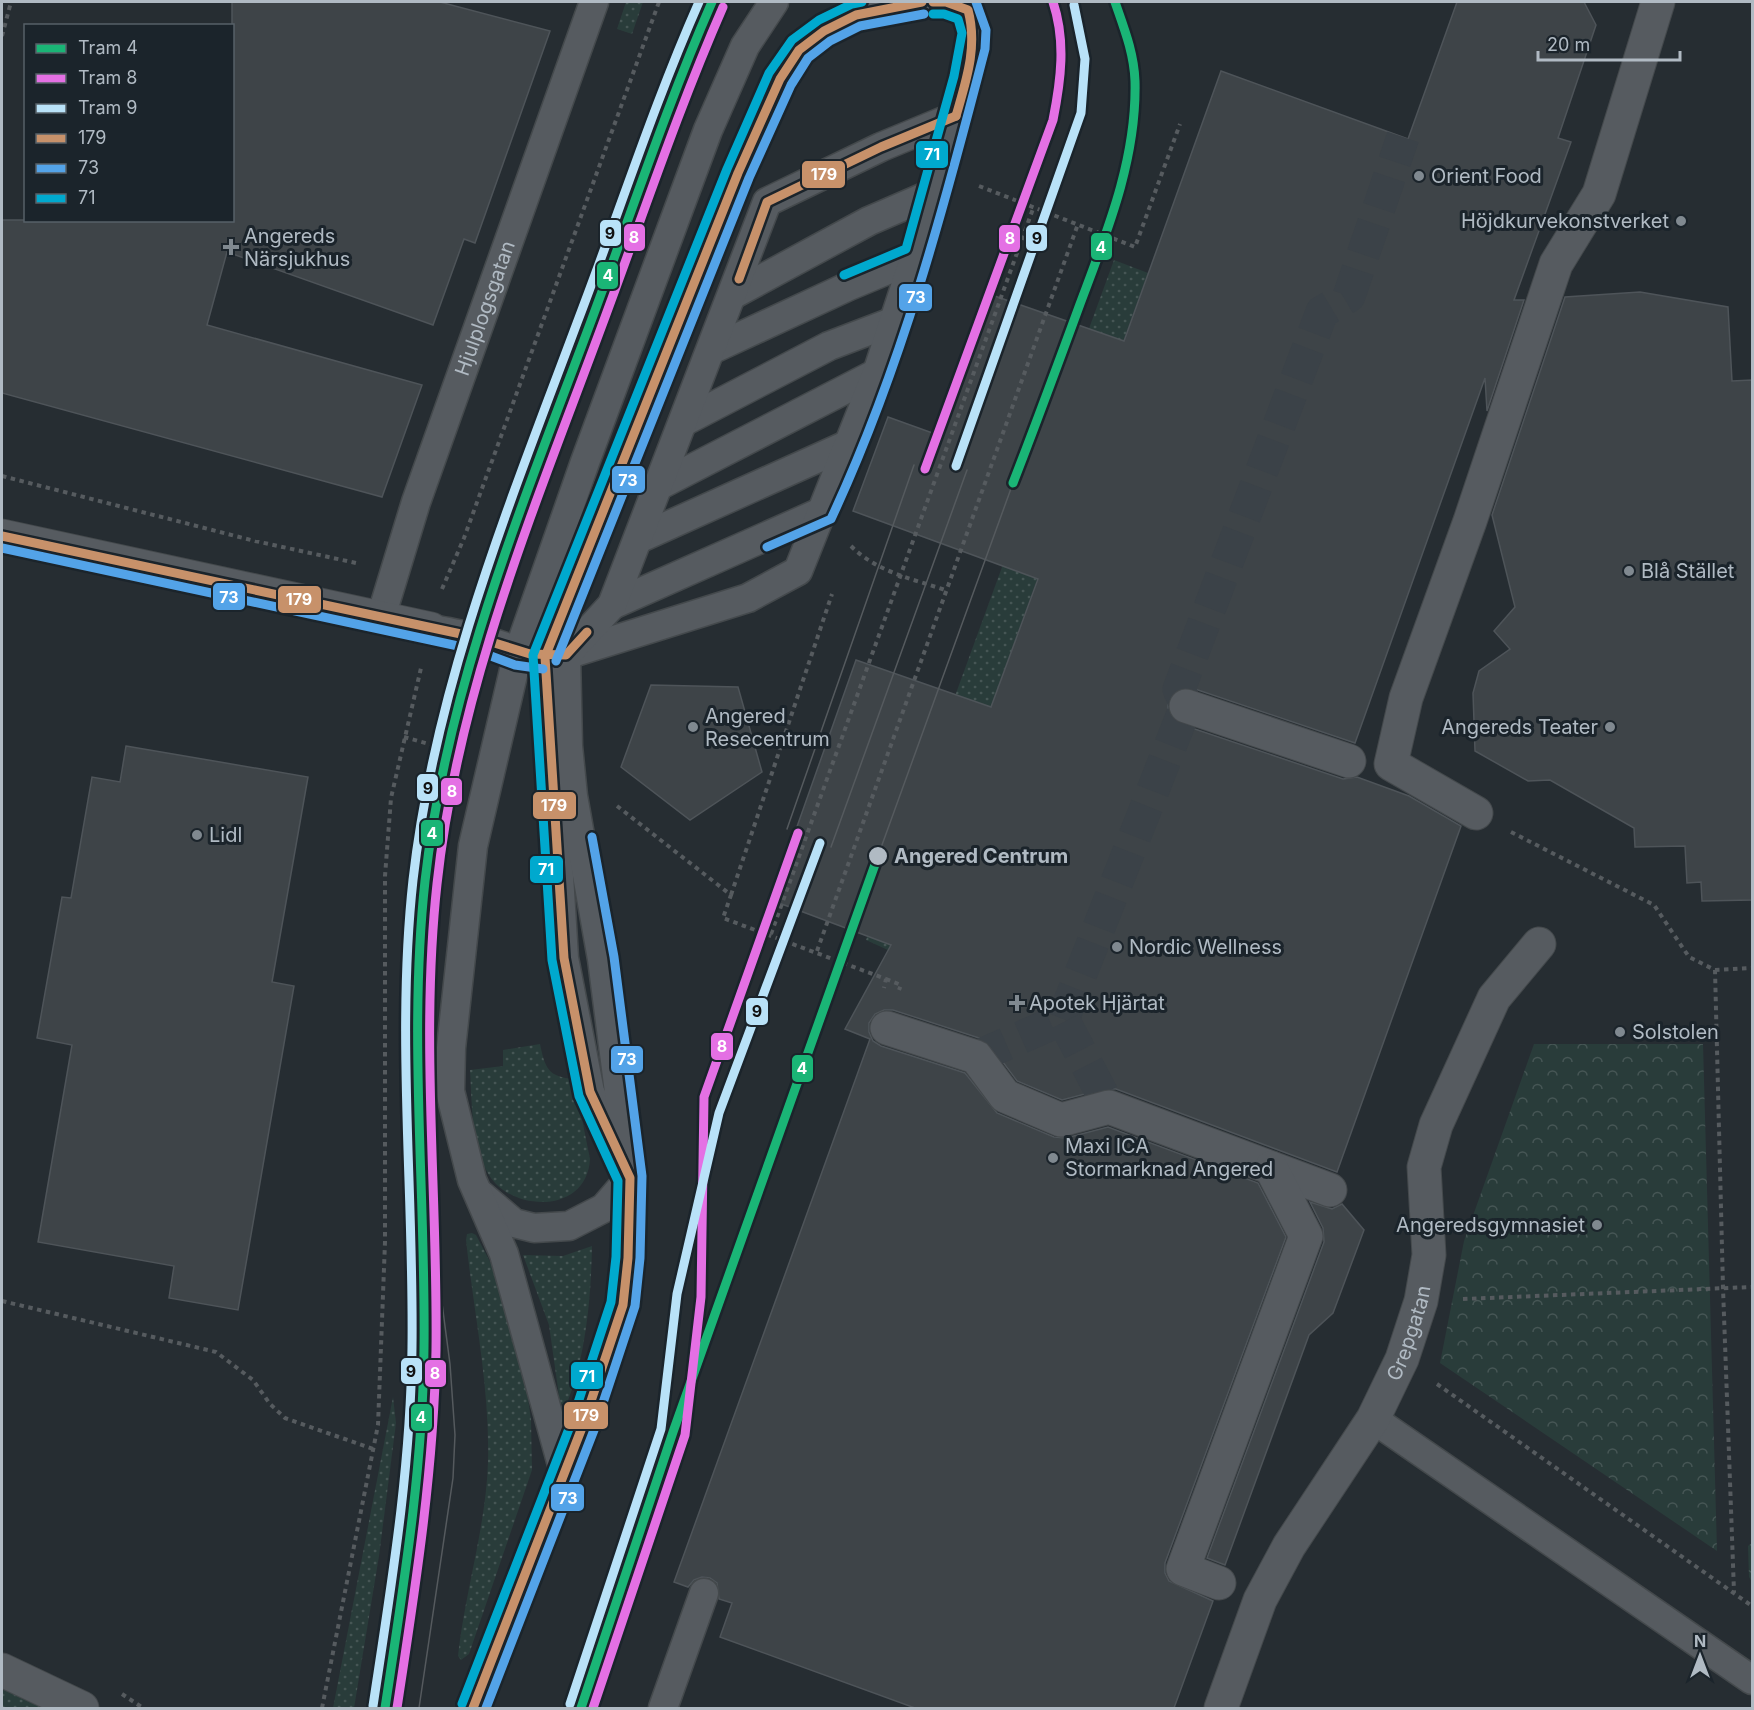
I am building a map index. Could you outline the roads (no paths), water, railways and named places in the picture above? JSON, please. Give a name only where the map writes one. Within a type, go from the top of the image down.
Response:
[{"type":"street","points":[[1476,813],[1391,764],[1406,698],[1470,521],[1557,264],[1599,194],[1658,2]]},
{"type":"street","points":[[2,536],[431,629]]},
{"type":"street","points":[[1186,706],[1349,761]]},
{"type":"street","name":"Grepgatan","points":[[1221,1708],[1260,1600],[1288,1546],[1373,1419],[1402,1359],[1421,1301],[1429,1255],[1424,1167],[1436,1125],[1494,998],[1539,944]]},
{"type":"street","points":[[887,1028],[976,1057],[1005,1096],[1061,1120],[1109,1107],[1330,1190]]},
{"type":"street","points":[[1219,1583],[1183,1569],[1306,1236],[1271,1168]]},
{"type":"street","points":[[2,1670],[82,1708]]},
{"type":"lane","name":"Hjulplogsgatan","points":[[381,617],[394,571],[594,2]]},
{"type":"lane","points":[[473,1708],[530,1556],[583,1425],[623,1305],[628,1258],[630,1178],[602,959],[573,796],[568,746],[543,655],[585,462],[708,130],[746,46],[774,2]]},
{"type":"lane","points":[[564,1472],[504,1254],[476,1192],[458,1133],[450,1091],[451,1048],[473,846],[543,655],[729,195],[780,79],[799,50],[824,31],[856,15],[922,2]]},
{"type":"lane","points":[[431,629],[475,637],[543,655],[748,598],[798,571],[877,373],[936,192],[966,79],[974,32],[965,6],[933,2]]},
{"type":"lane","points":[[612,605],[734,294],[767,202],[881,147],[956,116]]},
{"type":"lane","points":[[734,294],[869,221],[936,192]]},
{"type":"lane","points":[[711,350],[849,286],[916,258]]},
{"type":"lane","points":[[685,421],[829,345],[892,322]]},
{"type":"lane","points":[[660,485],[877,373]]},
{"type":"lane","points":[[638,539],[847,445]]},
{"type":"lane","points":[[543,655],[612,605],[821,512]]},
{"type":"lane","points":[[476,1192],[514,1223],[534,1228],[569,1226],[604,1208],[630,1178]]},
{"type":"lane","points":[[1373,1419],[1752,1680]]},
{"type":"lane","points":[[663,1708],[704,1593]]},
{"type":"tunnel","points":[[1063,1019],[1186,706],[1179,689],[1322,312],[1349,296],[1403,137]]},
{"type":"tunnel","points":[[976,1057],[1063,1019],[1109,1107]]},
{"type":"tram line","name":"9","points":[[373,1706],[399,1527],[411,1392],[412,1289],[406,996],[413,880],[424,808],[438,737],[457,666],[501,528],[651,121],[699,2]]},
{"type":"tram line","name":"4","points":[[385,1708],[411,1529],[423,1393],[424,1290],[418,998],[425,881],[436,809],[450,737],[490,598],[664,122],[712,2]]},
{"type":"tram line","name":"8","points":[[925,469],[1053,120],[1061,61],[1060,31],[1053,2]]},
{"type":"tram line","name":"4","points":[[1013,483],[1100,250],[1126,167],[1131,139],[1135,81],[1131,51],[1115,2]]},
{"type":"tram line","name":"9","points":[[956,466],[1081,113],[1085,59],[1074,5]]},
{"type":"tram line","name":"8","points":[[397,1708],[428,1485],[432,1440],[436,1292],[430,1000],[437,884],[447,812],[480,670],[525,532],[675,126],[723,7]]},
{"type":"tram line","points":[[787,829],[914,465]]},
{"type":"tram line","points":[[831,847],[967,470]]},
{"type":"tram line","points":[[878,856],[1013,483]]},
{"type":"tram line","name":"8","points":[[593,1708],[685,1435],[701,1297],[704,1097],[798,833]]},
{"type":"tram line","name":"9","points":[[570,1704],[661,1429],[677,1294],[719,1113],[820,843]]},
{"type":"tram line","name":"4","points":[[581,1708],[673,1432],[878,856]]},
{"type":"tram line","points":[[418,1046],[424,1167],[450,1364],[455,1435],[453,1478],[419,1708]]},
{"type":"place","name":"Orient Food","points":[[1419,176]]},
{"type":"place","name":"Höjdkurvekonstverket","points":[[1681,221]]},
{"type":"place","name":"Angereds Närsjukhus","points":[[231,247]]},
{"type":"place","name":"Blå Stället","points":[[1629,571]]},
{"type":"place","name":"Angered Resecentrum","points":[[693,727]]},
{"type":"place","name":"Angereds Teater","points":[[1610,727]]},
{"type":"place","name":"Lidl","points":[[197,835]]},
{"type":"place","name":"Angered Centrum","points":[[878,856]]},
{"type":"place","name":"Nordic Wellness","points":[[1117,947]]},
{"type":"place","name":"Apotek Hjärtat","points":[[1017,1003]]},
{"type":"place","name":"Solstolen","points":[[1620,1032]]},
{"type":"place","name":"Maxi ICA Stormarknad Angered","points":[[1053,1158]]},
{"type":"place","name":"Angeredsgymnasiet","points":[[1597,1225]]}]
